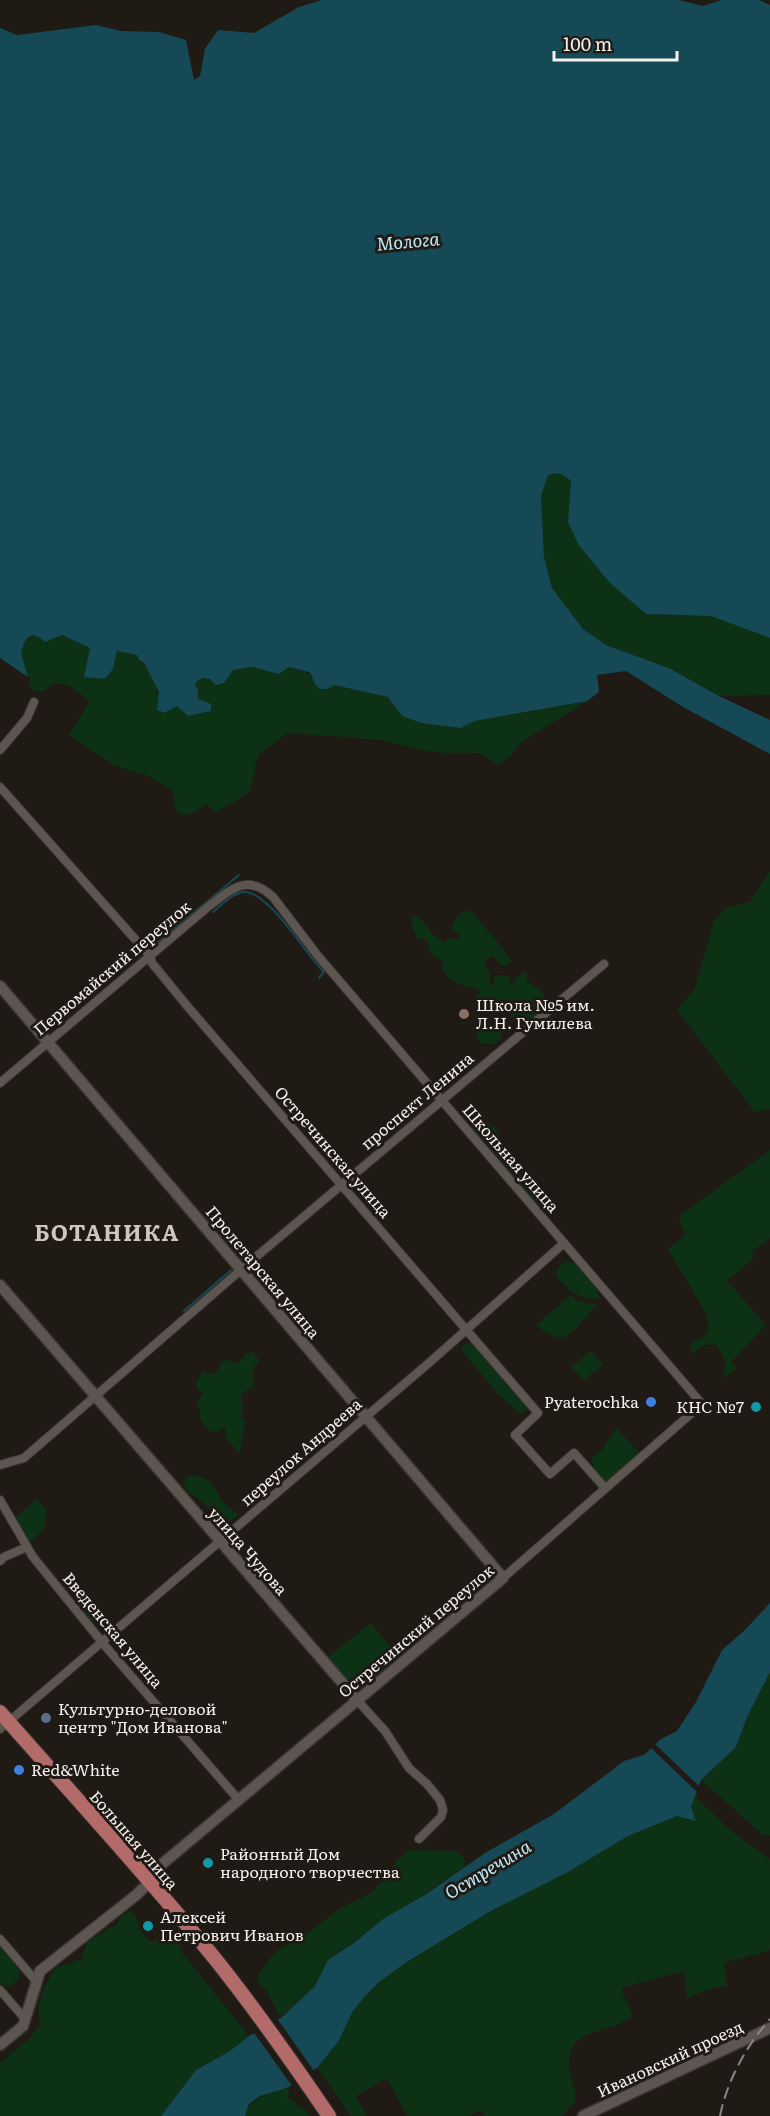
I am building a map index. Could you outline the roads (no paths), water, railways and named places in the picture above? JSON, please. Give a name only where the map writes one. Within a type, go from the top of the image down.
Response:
[{"type":"main road","name":"Большая улица","points":[[3,1721],[150,1882],[217,1962],[329,2116]]},
{"type":"street","points":[[0,750],[27,718],[34,702]]},
{"type":"street","name":"Остречинская улица","points":[[0,787],[150,956],[152,963],[188,1007],[538,1413],[515,1435],[550,1474],[574,1453],[605,1488]]},
{"type":"street","name":"Первомайский переулок","points":[[0,1083],[209,906],[234,888],[248,884]]},
{"type":"street","name":"Школьная улица","points":[[248,884],[265,889],[273,897],[318,956],[702,1404]]},
{"type":"street","name":"проспект Ленина","points":[[0,1465],[24,1458],[604,964]]},
{"type":"street","name":"Пролетарская улица","points":[[0,986],[503,1578]]},
{"type":"street","name":"переулок Андреева","points":[[3,1721],[102,1642],[564,1243]]},
{"type":"street","name":"улица Чудова","points":[[0,1285],[384,1731],[409,1768],[440,1800],[441,1817],[419,1839]]},
{"type":"street","name":"Остречинский переулок","points":[[36,1981],[40,1971],[150,1882],[161,1865],[503,1578],[702,1404]]},
{"type":"street","name":"Введенская улица","points":[[0,1500],[33,1557],[102,1642],[238,1799]]},
{"type":"street","points":[[0,1561],[27,1547]]},
{"type":"street","points":[[0,1939],[36,1981],[26,2020],[19,2031],[0,2045]]},
{"type":"street","points":[[0,1990],[26,2020]]},
{"type":"street","name":"Ивановский проезд","points":[[583,2116],[770,2028]]},
{"type":"water","name":"Молога","points":[[322,0],[679,0],[703,6],[722,0],[759,0],[770,5],[770,638],[711,616],[646,614],[609,582],[578,544],[568,522],[571,481],[560,474],[548,475],[541,496],[544,557],[552,588],[583,629],[608,646],[669,668],[719,696],[770,720],[770,754],[683,707],[626,671],[597,675],[599,692],[587,701],[475,721],[461,728],[421,723],[402,716],[388,697],[334,685],[327,689],[320,689],[309,672],[289,667],[279,674],[252,667],[233,670],[224,683],[216,685],[210,679],[203,678],[196,682],[198,699],[211,704],[211,711],[188,716],[177,706],[164,713],[157,710],[159,692],[144,663],[137,655],[117,651],[113,669],[105,679],[84,677],[90,648],[62,635],[45,642],[36,636],[27,639],[21,653],[28,677],[0,658],[0,28],[17,35],[96,25],[121,31],[159,32],[186,40],[194,80],[200,76],[205,49],[218,30],[254,33],[299,7]]},
{"type":"water","name":"Остречина","points":[[770,1603],[770,1672],[747,1717],[736,1747],[701,1780],[691,1807],[696,1821],[677,1816],[628,1836],[568,1872],[489,1912],[405,1963],[366,1995],[353,2011],[338,2042],[317,2068],[287,2088],[260,2096],[249,2104],[245,2116],[161,2116],[196,2070],[282,2017],[315,1986],[328,1960],[354,1943],[383,1919],[428,1893],[485,1853],[554,1814],[624,1761],[644,1755],[661,1739],[677,1731],[696,1702],[722,1650],[745,1630]]},
{"type":"waterway","points":[[156,944],[239,875]]},
{"type":"waterway","points":[[213,912],[235,895],[244,892],[254,894],[276,912],[324,972],[319,978]]},
{"type":"waterway","points":[[184,1311],[231,1270]]},
{"type":"railway","points":[[720,2116],[727,2090],[739,2064],[770,2019]]},
{"type":"place","name":"Школа №5 им. Л.Н. Гумилева","points":[[464,1014]]},
{"type":"place","name":"Pyaterochka","points":[[651,1402]]},
{"type":"place","name":"КНС №7","points":[[756,1407]]},
{"type":"place","name":"Культурно-деловой центр \"Дом Иванова\"","points":[[46,1718]]},
{"type":"place","name":"Red&White","points":[[19,1770]]},
{"type":"place","name":"Районный Дом народного творчества","points":[[208,1863]]},
{"type":"place","name":"Алексей Петрович Иванов","points":[[148,1926]]},
{"type":"district","name":"БОТАНИКА","points":[[107,1233]]}]
